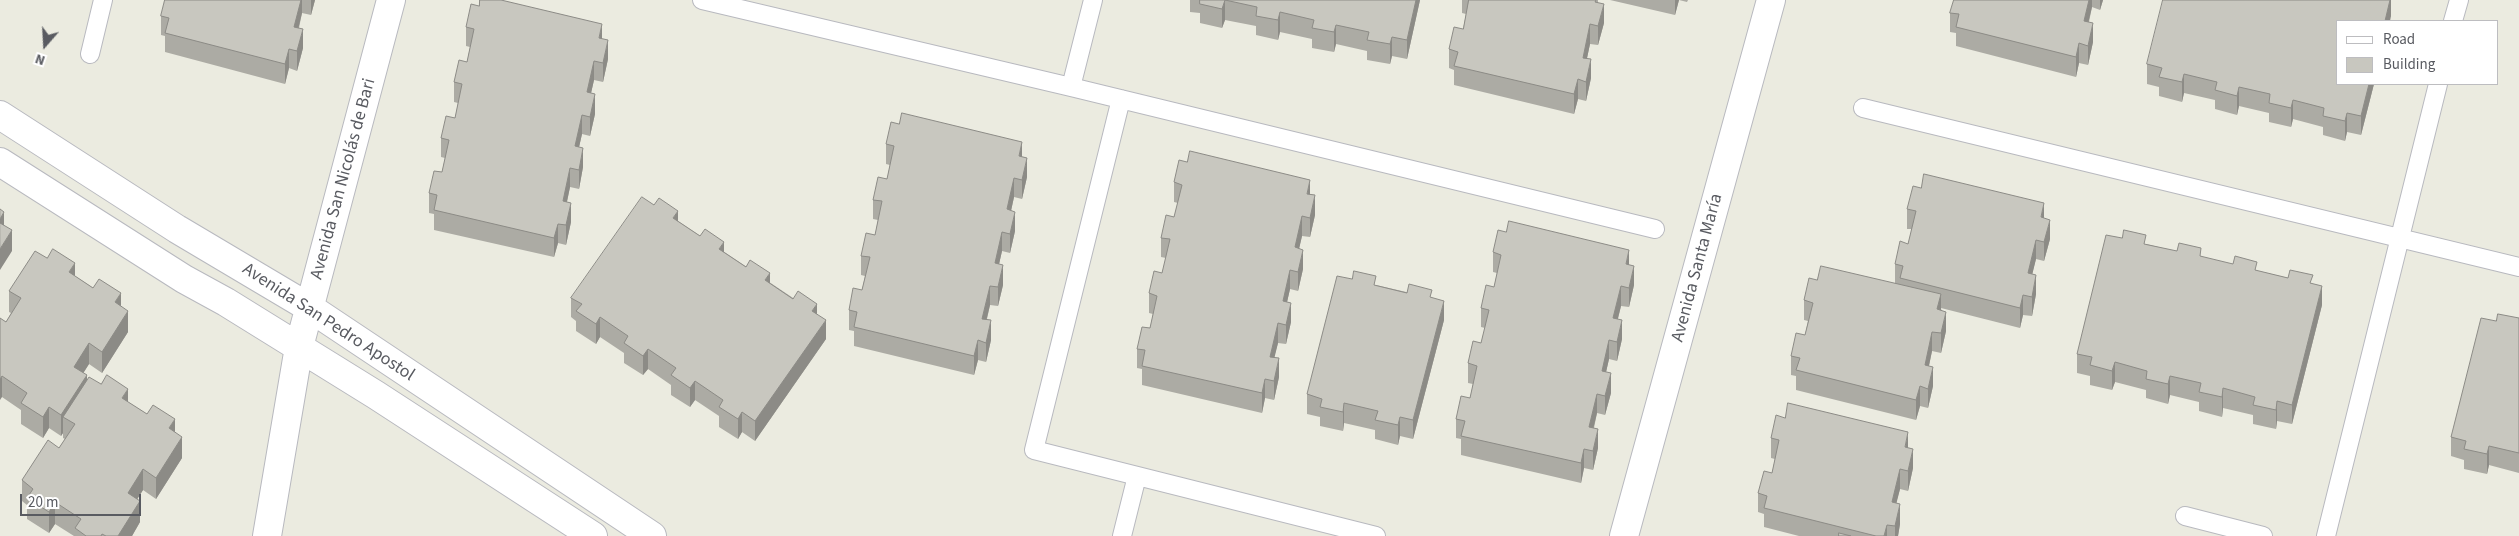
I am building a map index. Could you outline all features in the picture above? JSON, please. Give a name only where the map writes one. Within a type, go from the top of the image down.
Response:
[{"type":"street","name":"Avenida San Nicolás de Bari","points":[[267,536],[298,347],[391,0]]},
{"type":"street","name":"Avenida Santa María","points":[[1624,536],[1772,0]]},
{"type":"street","name":"Avenida San Pedro Apostol","points":[[0,115],[177,229],[310,308],[652,536]]},
{"type":"street","name":"Avenida San Pedro Apostol","points":[[0,162],[184,279],[298,347],[593,536]]},
{"type":"lane","points":[[90,54],[103,0]]},
{"type":"lane","points":[[702,0],[1071,86],[1655,229]]},
{"type":"lane","points":[[1071,86],[1093,0]]},
{"type":"lane","points":[[2453,20],[2458,0]]},
{"type":"lane","points":[[2326,536],[2438,85]]},
{"type":"lane","points":[[1121,99],[1034,450],[1376,536]]},
{"type":"lane","points":[[1863,108],[2519,267]]},
{"type":"lane","points":[[1122,536],[1137,476]]},
{"type":"lane","points":[[2185,516],[2263,536]]},
{"type":"building","points":[[165,0],[301,0],[294,27],[303,29],[297,51],[289,49],[285,64],[165,33],[169,18],[161,16]]},
{"type":"building","points":[[480,0],[501,0],[602,24],[599,38],[608,40],[603,63],[594,61],[587,92],[595,94],[590,117],[582,115],[575,146],[583,148],[579,170],[570,168],[563,201],[571,203],[566,225],[558,224],[554,238],[434,210],[437,195],[429,193],[434,171],[442,172],[449,140],[441,138],[446,116],[455,118],[462,84],[454,82],[459,60],[467,62],[474,29],[466,27],[471,4],[479,6]]},
{"type":"building","points":[[1200,0],[1225,0],[1222,9],[1200,4]]},
{"type":"building","points":[[1225,0],[1416,0],[1407,40],[1392,37],[1390,44],[1367,40],[1369,32],[1336,25],[1334,32],[1312,28],[1314,20],[1280,12],[1278,20],[1256,16],[1257,7]]},
{"type":"building","points":[[1469,0],[1596,0],[1595,2],[1604,4],[1598,26],[1590,24],[1583,58],[1591,59],[1586,82],[1578,79],[1574,94],[1454,66],[1458,52],[1449,49],[1454,27],[1463,29]]},
{"type":"building","points":[[1954,0],[2089,0],[2084,21],[2093,23],[2088,46],[2079,43],[2076,57],[1956,27],[1959,14],[1950,13]]},
{"type":"building","points":[[2163,0],[2390,0],[2385,20],[2336,20],[2336,85],[2369,85],[2361,116],[2347,113],[2345,121],[2323,116],[2324,108],[2293,100],[2291,108],[2269,103],[2270,94],[2239,87],[2237,96],[2215,90],[2217,82],[2184,74],[2182,82],[2159,77],[2162,68],[2147,64]]},
{"type":"building","points":[[902,113],[1022,142],[1019,156],[1027,158],[1022,180],[1014,178],[1007,209],[1015,212],[1010,234],[1002,232],[995,263],[1003,265],[998,287],[990,286],[982,319],[991,320],[986,343],[978,340],[974,356],[854,327],[857,312],[849,310],[853,288],[862,290],[870,257],[861,256],[866,233],[875,235],[882,201],[873,200],[878,177],[887,179],[894,146],[886,144],[891,122],[899,124]]},
{"type":"building","points":[[1190,151],[1310,180],[1307,194],[1315,195],[1310,218],[1302,216],[1295,247],[1303,250],[1298,272],[1290,270],[1283,301],[1291,303],[1286,325],[1278,323],[1270,357],[1279,358],[1274,381],[1265,379],[1262,393],[1142,366],[1145,350],[1137,349],[1142,327],[1150,328],[1157,296],[1149,293],[1154,271],[1162,273],[1170,239],[1161,238],[1166,215],[1174,217],[1182,185],[1174,182],[1179,160],[1187,162]]},
{"type":"building","points":[[1924,174],[2044,203],[2041,217],[2050,220],[2044,242],[2036,240],[2028,273],[2036,275],[2032,297],[2023,295],[2020,308],[1900,278],[1903,266],[1895,264],[1900,241],[1908,244],[1916,211],[1907,209],[1913,186],[1921,188]]},
{"type":"building","points":[[642,197],[654,205],[659,198],[678,211],[673,218],[700,236],[705,229],[724,242],[719,249],[746,267],[750,260],[770,273],[765,280],[793,299],[798,291],[817,304],[812,311],[826,320],[755,421],[742,412],[738,419],[719,407],[723,400],[695,381],[690,388],[671,375],[676,368],[648,349],[643,356],[624,343],[628,336],[600,317],[596,324],[576,311],[582,304],[571,298]]},
{"type":"building","points":[[0,209],[4,212],[0,219]]},
{"type":"building","points":[[1509,221],[1629,250],[1626,264],[1634,266],[1629,288],[1621,286],[1613,318],[1622,320],[1617,342],[1609,340],[1602,371],[1611,373],[1605,396],[1597,394],[1589,427],[1598,429],[1593,451],[1584,449],[1581,463],[1461,436],[1465,421],[1456,419],[1461,396],[1470,398],[1477,366],[1468,363],[1473,341],[1481,343],[1489,310],[1481,308],[1486,285],[1494,287],[1501,255],[1493,252],[1498,230],[1506,232]]},
{"type":"building","points":[[0,223],[12,230],[0,249]]},
{"type":"building","points":[[2124,230],[2146,235],[2144,244],[2177,251],[2179,243],[2201,248],[2200,256],[2233,264],[2235,256],[2257,262],[2255,270],[2288,278],[2290,270],[2313,275],[2310,283],[2322,286],[2292,405],[2277,401],[2276,410],[2253,405],[2255,397],[2223,388],[2222,397],[2199,392],[2201,383],[2170,376],[2168,384],[2146,379],[2147,371],[2115,362],[2112,371],[2090,365],[2092,357],[2077,354],[2106,235],[2122,238]]},
{"type":"building","points":[[53,249],[75,263],[69,272],[93,288],[99,279],[121,293],[115,302],[128,311],[102,352],[89,343],[74,367],[87,375],[61,415],[49,407],[43,417],[21,403],[27,393],[2,376],[0,379],[0,318],[6,322],[21,298],[9,291],[35,251],[47,258]]},
{"type":"building","points":[[1821,266],[1941,294],[1937,309],[1946,312],[1941,333],[1932,332],[1925,365],[1933,367],[1928,389],[1920,386],[1916,400],[1796,370],[1800,358],[1791,356],[1796,333],[1805,335],[1813,303],[1804,300],[1809,278],[1817,280]]},
{"type":"building","points":[[1354,271],[1376,276],[1374,285],[1407,293],[1409,284],[1432,290],[1430,297],[1444,301],[1413,420],[1400,417],[1398,425],[1375,420],[1378,411],[1344,403],[1343,412],[1320,407],[1322,399],[1307,394],[1337,276],[1352,279]]},
{"type":"building","points":[[2498,314],[2519,318],[2519,453],[2489,446],[2487,454],[2464,449],[2466,441],[2451,437],[2481,318],[2496,321]]},
{"type":"building","points":[[107,375],[128,389],[122,398],[147,414],[153,405],[175,419],[169,428],[182,437],[156,478],[143,469],[128,493],[140,501],[118,536],[102,534],[101,536],[86,536],[75,528],[81,519],[55,502],[49,512],[27,498],[33,489],[22,480],[48,440],[59,448],[75,424],[63,417],[89,377],[101,384]]},
{"type":"building","points":[[1788,403],[1908,432],[1905,447],[1913,449],[1908,471],[1900,469],[1892,502],[1900,504],[1895,526],[1887,525],[1884,536],[1876,536],[1764,508],[1767,496],[1758,493],[1764,471],[1772,473],[1779,440],[1771,438],[1776,415],[1785,418]]},
{"type":"building","points":[[1839,533],[1851,536],[1839,536]]}]
